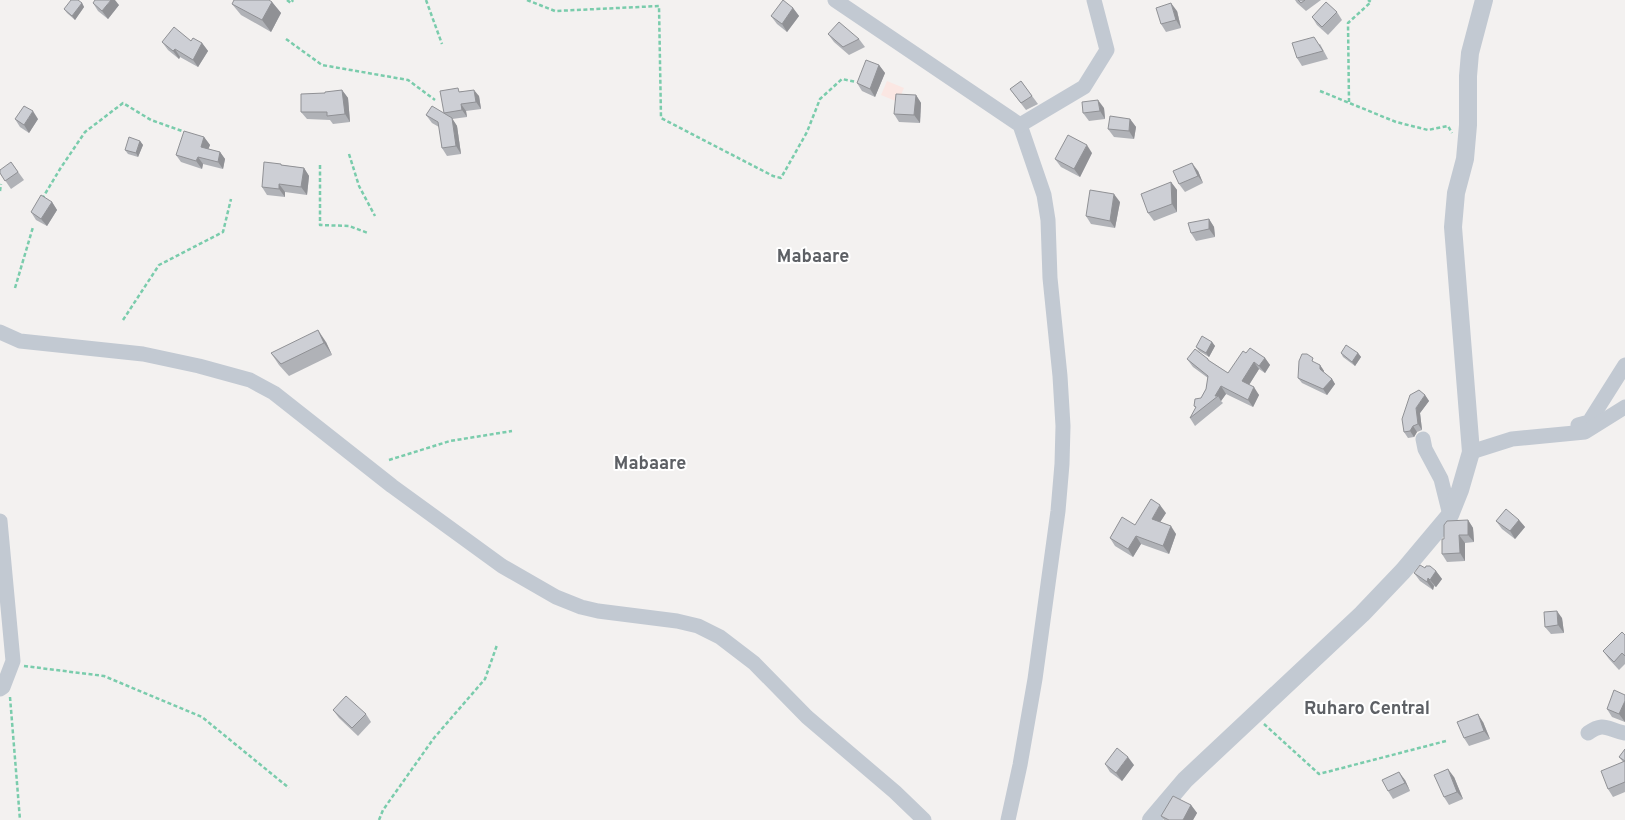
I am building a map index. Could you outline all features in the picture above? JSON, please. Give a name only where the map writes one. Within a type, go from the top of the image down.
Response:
[{"type":"street","points":[[835,0],[950,77],[995,110],[1020,125],[1044,194],[1048,220],[1050,278],[1063,426],[1058,511],[1035,679],[1008,820]]},
{"type":"street","points":[[1020,125],[1084,87],[1107,50],[1094,0]]},
{"type":"street","points":[[1151,820],[1185,780],[1362,614],[1403,571],[1450,516],[1460,490],[1470,452],[1453,227],[1456,193],[1465,159],[1470,53],[1484,0]]},
{"type":"street","points":[[0,332],[20,342],[144,354],[250,380],[274,394],[392,486],[502,566],[556,597],[581,607],[598,611],[698,626],[720,637],[754,663],[806,717],[895,792],[924,820]]},
{"type":"street","points":[[1543,437],[1589,422],[1625,365]]},
{"type":"street","points":[[1470,452],[1512,439],[1585,432],[1625,407]]},
{"type":"street","points":[[1423,439],[1425,449],[1441,479],[1450,516]]},
{"type":"street","points":[[0,521],[14,669],[0,689]]},
{"type":"street","points":[[1588,733],[1598,726],[1605,726],[1625,732]]},
{"type":"path","points":[[287,0],[291,3],[293,0]]},
{"type":"path","points":[[426,0],[442,44]]},
{"type":"path","points":[[527,0],[555,11],[658,6],[661,118],[772,176],[781,178],[807,132],[820,99],[842,79],[856,82]]},
{"type":"path","points":[[1349,102],[1348,24],[1371,2],[1368,0]]},
{"type":"path","points":[[286,39],[322,65],[408,80],[435,100]]},
{"type":"path","points":[[1320,91],[1396,122],[1428,130],[1448,126],[1454,138]]},
{"type":"path","points":[[40,203],[85,132],[123,103],[151,120],[182,132]]},
{"type":"path","points":[[349,154],[359,186],[375,216]]},
{"type":"path","points":[[320,165],[320,225],[349,226],[368,234]]},
{"type":"path","points":[[0,191],[1,184]]},
{"type":"path","points":[[123,320],[159,266],[223,232],[231,199]]},
{"type":"path","points":[[15,288],[33,227]]},
{"type":"path","points":[[389,460],[450,441],[512,431]]},
{"type":"path","points":[[380,820],[383,810],[434,738],[485,679],[497,645]]},
{"type":"path","points":[[20,820],[14,669],[104,676],[202,717],[289,788]]},
{"type":"path","points":[[1254,714],[1319,774],[1446,741]]},
{"type":"shaded area","points":[[887,81],[904,88],[898,102],[881,95]]},
{"type":"building","points":[[71,0],[78,0],[82,3],[72,16],[64,9]]},
{"type":"building","points":[[95,0],[111,0],[102,11],[93,3]]},
{"type":"building","points":[[234,0],[269,0],[272,2],[262,20],[232,4]]},
{"type":"building","points":[[783,0],[793,8],[782,24],[771,16]]},
{"type":"building","points":[[1326,2],[1337,12],[1322,27],[1312,17]]},
{"type":"building","points":[[1171,3],[1176,20],[1161,24],[1156,8]]},
{"type":"building","points":[[839,22],[859,39],[843,47],[828,34]]},
{"type":"building","points":[[174,27],[191,41],[193,38],[202,43],[193,60],[175,49],[173,51],[162,42]]},
{"type":"building","points":[[1314,37],[1323,51],[1297,58],[1292,43]]},
{"type":"building","points":[[866,60],[879,65],[870,89],[857,83]]},
{"type":"building","points":[[1021,81],[1032,96],[1021,103],[1010,89]]},
{"type":"building","points":[[458,88],[459,92],[474,90],[476,102],[461,104],[462,110],[444,113],[440,91]]},
{"type":"building","points":[[342,90],[345,114],[327,116],[327,112],[301,112],[301,94]]},
{"type":"building","points":[[896,94],[916,95],[914,115],[894,114]]},
{"type":"building","points":[[1098,100],[1100,111],[1083,113],[1082,102]]},
{"type":"building","points":[[24,106],[33,111],[24,125],[15,119]]},
{"type":"building","points":[[432,106],[452,118],[456,146],[442,148],[438,122],[426,115]]},
{"type":"building","points":[[1110,116],[1130,119],[1129,131],[1108,129]]},
{"type":"building","points":[[184,131],[204,137],[201,147],[220,152],[218,162],[198,157],[196,161],[176,155]]},
{"type":"building","points":[[1068,135],[1087,145],[1074,169],[1055,159]]},
{"type":"building","points":[[129,137],[140,141],[136,153],[125,150]]},
{"type":"building","points":[[11,162],[18,172],[5,181],[0,170]]},
{"type":"building","points":[[264,162],[304,168],[301,187],[279,184],[279,189],[262,187]]},
{"type":"building","points":[[1192,163],[1198,176],[1179,184],[1173,171]]},
{"type":"building","points":[[1171,182],[1172,204],[1148,213],[1141,194]]},
{"type":"building","points":[[1090,190],[1114,194],[1110,221],[1086,216]]},
{"type":"building","points":[[41,195],[52,202],[41,219],[31,212]]},
{"type":"building","points":[[1209,219],[1209,229],[1191,233],[1188,223]]},
{"type":"building","points":[[318,330],[324,343],[281,364],[271,353]]},
{"type":"building","points":[[1202,336],[1212,342],[1206,353],[1196,347]]},
{"type":"building","points":[[1346,345],[1358,353],[1352,362],[1341,353]]},
{"type":"building","points":[[1250,348],[1265,358],[1259,366],[1254,362],[1242,381],[1254,387],[1248,400],[1221,386],[1215,396],[1218,396],[1190,418],[1196,407],[1194,406],[1195,399],[1201,398],[1206,389],[1208,376],[1187,359],[1195,349],[1228,373],[1243,351],[1246,353]]},
{"type":"building","points":[[1302,354],[1307,354],[1313,358],[1312,361],[1320,365],[1320,369],[1332,379],[1323,389],[1298,378],[1299,361]]},
{"type":"building","points":[[1419,390],[1425,395],[1416,408],[1418,424],[1413,426],[1410,431],[1404,432],[1402,419],[1410,395]]},
{"type":"building","points":[[1151,499],[1160,505],[1152,519],[1171,526],[1163,546],[1136,536],[1128,549],[1110,538],[1122,517],[1135,525]]},
{"type":"building","points":[[1506,509],[1519,520],[1510,531],[1496,521]]},
{"type":"building","points":[[1468,520],[1468,535],[1459,535],[1460,553],[1442,554],[1444,525],[1447,521]]},
{"type":"building","points":[[1420,565],[1425,568],[1430,566],[1436,571],[1430,580],[1428,578],[1427,582],[1414,573]]},
{"type":"building","points":[[1557,611],[1558,625],[1545,627],[1544,612]]},
{"type":"building","points":[[1622,632],[1625,635],[1625,656],[1622,653],[1614,662],[1603,651]]},
{"type":"building","points":[[1614,690],[1625,695],[1625,701],[1619,714],[1607,709]]},
{"type":"building","points":[[346,696],[366,714],[352,728],[333,710]]},
{"type":"building","points":[[1478,714],[1484,731],[1464,738],[1457,722]]},
{"type":"building","points":[[1117,748],[1128,757],[1116,773],[1105,764]]},
{"type":"building","points":[[1625,749],[1625,761],[1619,757]]},
{"type":"building","points":[[1625,761],[1625,782],[1608,789],[1601,771]]},
{"type":"building","points":[[1448,769],[1457,792],[1444,797],[1434,775]]},
{"type":"building","points":[[1399,772],[1405,783],[1388,791],[1382,780]]},
{"type":"building","points":[[1173,796],[1191,805],[1183,820],[1169,820],[1161,816]]},
{"type":"district","name":"Mabaare","points":[[813,257]]},
{"type":"district","name":"Mabaare","points":[[650,464]]},
{"type":"district","name":"Ruharo Central","points":[[1367,709]]}]
